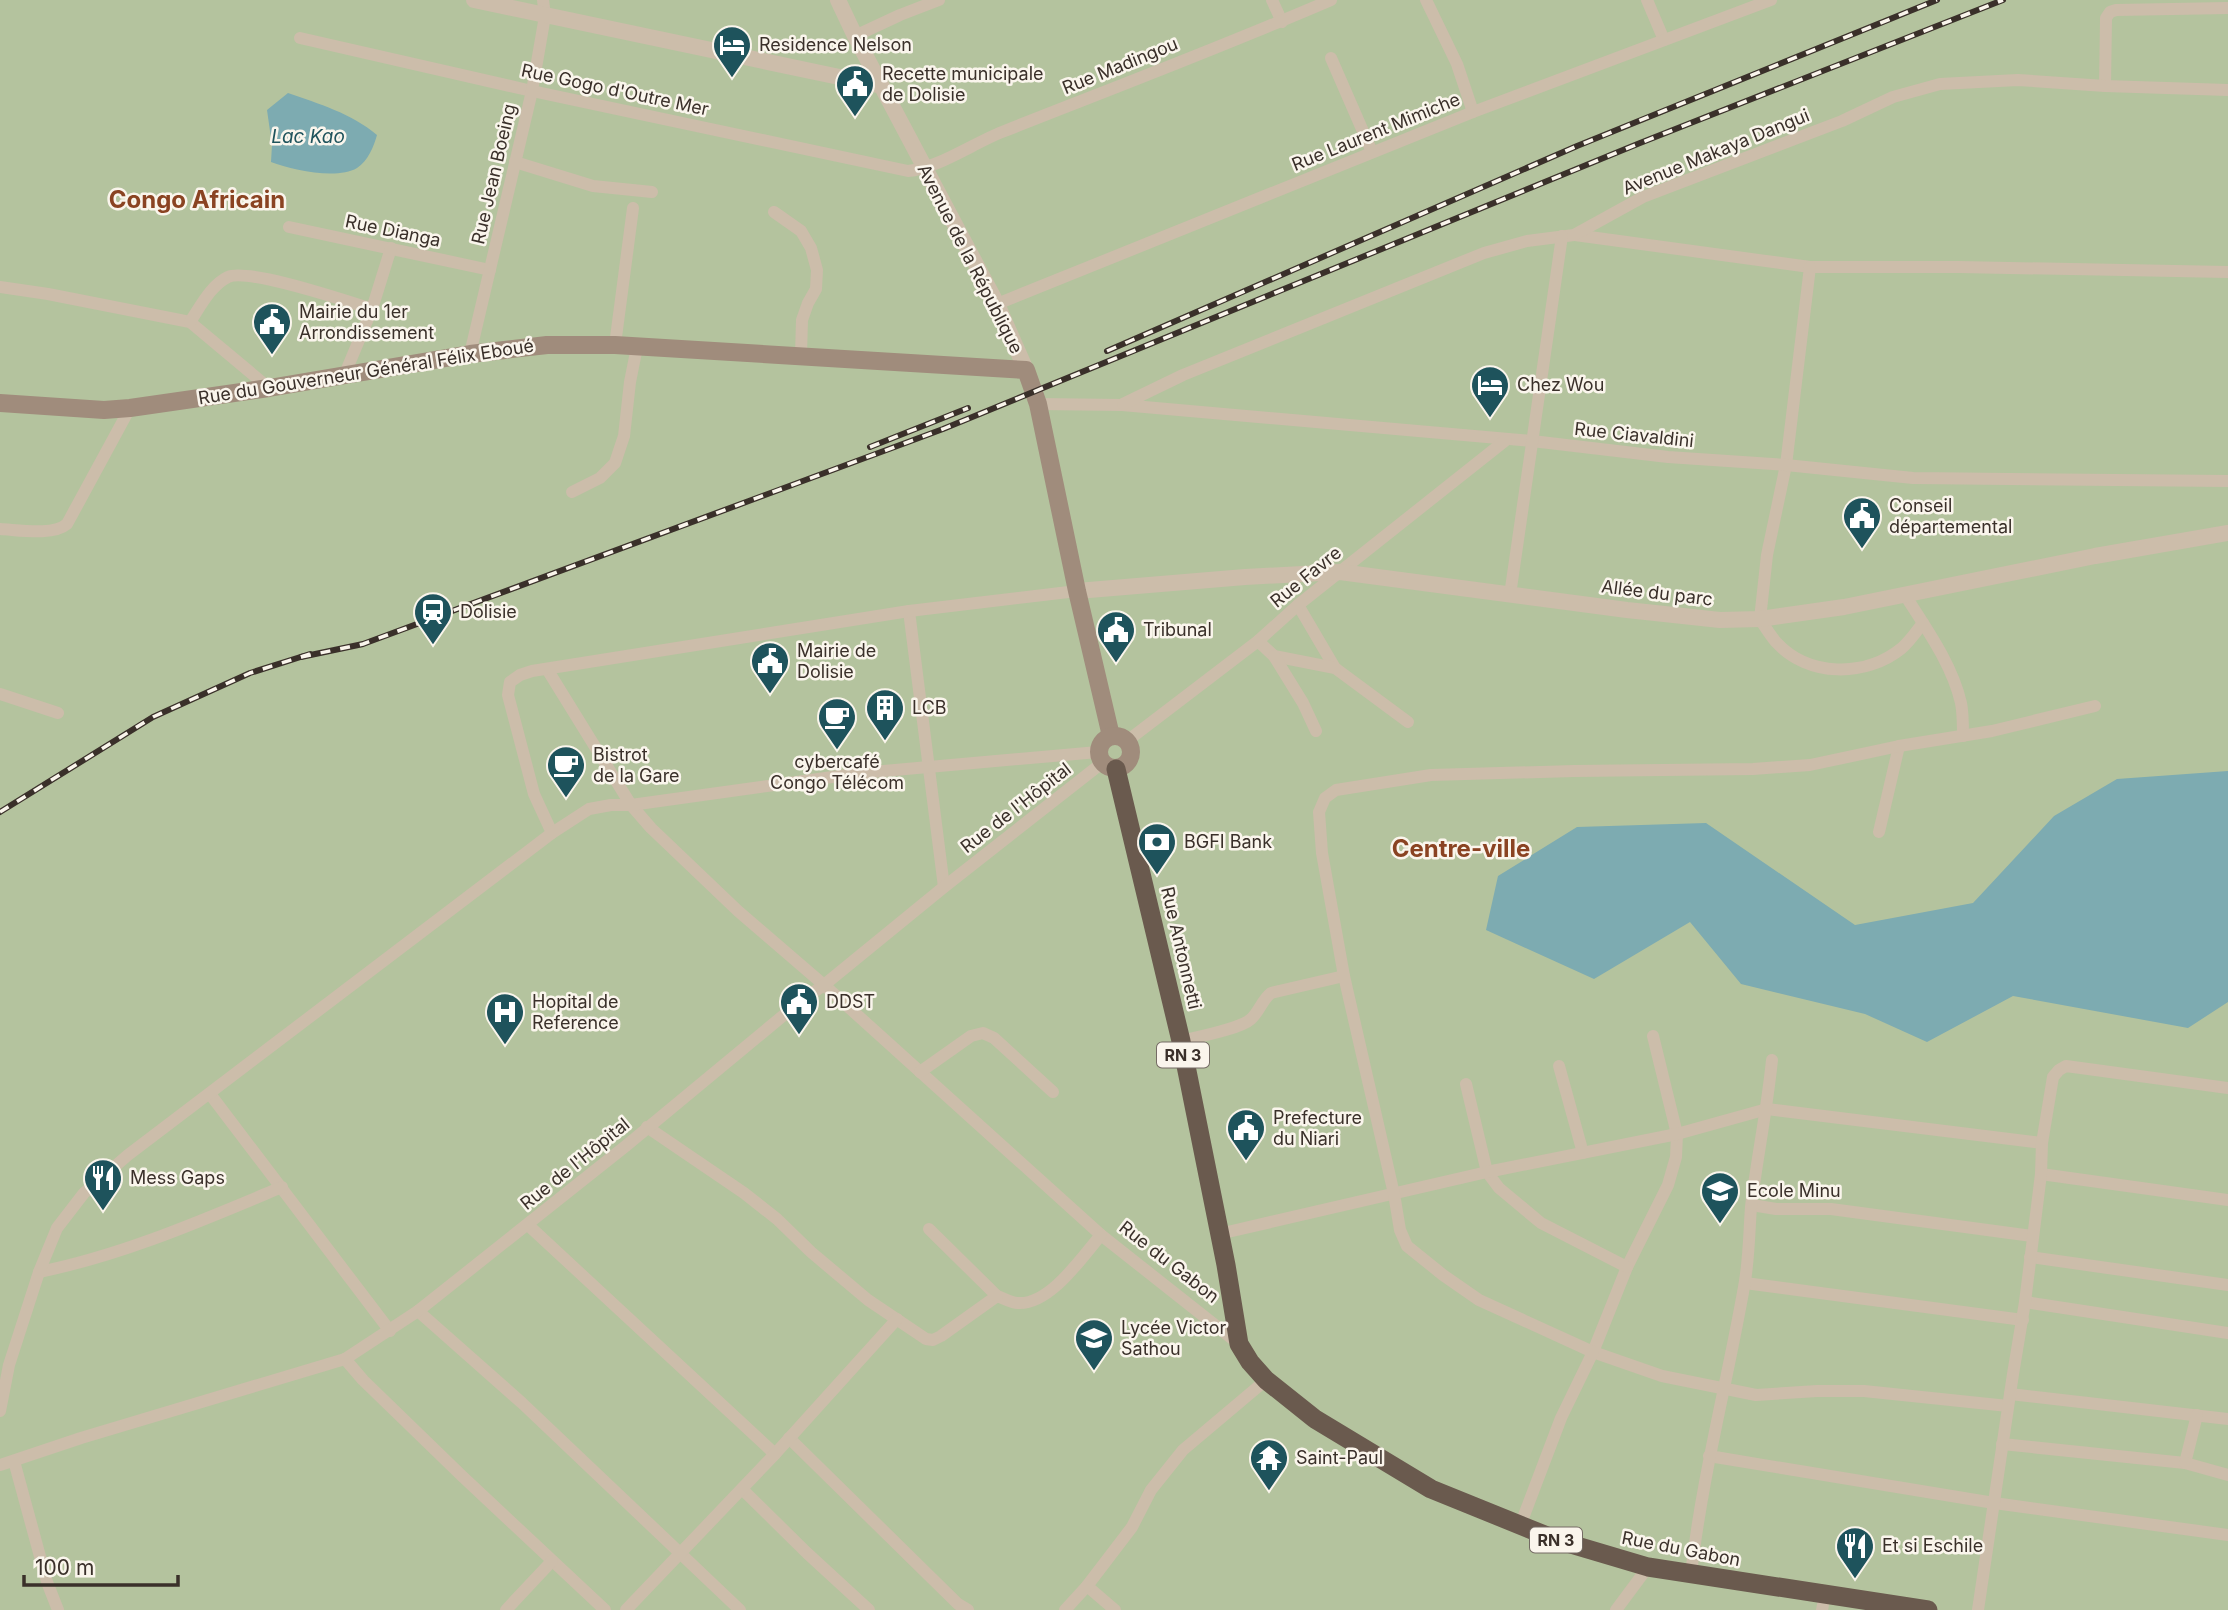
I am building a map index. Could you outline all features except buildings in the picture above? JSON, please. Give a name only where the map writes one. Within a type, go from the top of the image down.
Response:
[{"type":"highway","name":"Rue Antonnetti","points":[[1106,761],[1181,1041],[1239,1344]]},
{"type":"highway","name":"Rue du Gabon","points":[[1239,1344],[1266,1380],[1315,1419],[1431,1489],[1557,1540],[1648,1567],[1824,1602],[1928,1610]]},
{"type":"main road","name":"Rue du Gouverneur Général Félix Eboué","points":[[0,403],[104,410],[130,408],[470,354],[547,345],[615,345],[1026,370]]},
{"type":"main road","name":"Avenue de la République","points":[[1026,370],[1038,404],[1077,592],[1119,738]]},
{"type":"main road","points":[[1119,738],[1131,747],[1129,761],[1123,766],[1106,761],[1102,742],[1119,738]]},
{"type":"street","points":[[474,0],[544,8],[882,86]]},
{"type":"street","name":"Avenue de la République","points":[[838,0],[997,304],[1026,370]]},
{"type":"street","points":[[855,36],[939,0]]},
{"type":"street","points":[[1272,0],[1282,22]]},
{"type":"street","points":[[1426,0],[1457,64],[1473,112]]},
{"type":"street","points":[[1647,0],[1664,40]]},
{"type":"street","name":"Rue Laurent Mimiche","points":[[997,304],[1473,112],[1771,0]]},
{"type":"street","name":"Rue Madingou","points":[[924,168],[984,139],[1282,22],[1325,1]]},
{"type":"street","name":"Rue Jean Boeing","points":[[470,354],[532,91],[544,8]]},
{"type":"street","points":[[2105,86],[2106,18],[2110,12],[2228,8]]},
{"type":"street","name":"Rue Gogo d'Outre Mer","points":[[300,38],[532,91],[908,171],[924,168]]},
{"type":"street","points":[[1331,58],[1373,152]]},
{"type":"street","name":"Avenue Makaya Dangui","points":[[1122,405],[1183,375],[1484,253],[1527,241],[1568,235],[1643,197],[1842,121],[1893,97],[1940,84],[2018,80],[2228,90]]},
{"type":"street","points":[[515,162],[593,186],[652,192]]},
{"type":"street","points":[[615,345],[632,208]]},
{"type":"street","points":[[774,212],[801,231],[811,248],[817,270],[816,289],[802,320],[801,355]]},
{"type":"street","name":"Rue Dianga","points":[[289,227],[489,270]]},
{"type":"street","points":[[1510,595],[1532,441],[1568,235],[1810,267],[2228,272]]},
{"type":"street","points":[[344,376],[372,309],[391,248]]},
{"type":"street","points":[[1810,267],[1786,465],[1767,555],[1760,620],[1776,642],[1791,654],[1815,666],[1833,671],[1867,666],[1885,659],[1909,641],[1923,623]]},
{"type":"street","points":[[190,323],[216,286],[228,277],[239,274],[372,309]]},
{"type":"street","points":[[0,287],[190,323],[269,388]]},
{"type":"street","points":[[572,492],[600,478],[615,463],[624,436],[637,347]]},
{"type":"street","name":"Rue Ciavaldini","points":[[1038,404],[1122,405],[1913,478],[2228,481]]},
{"type":"street","points":[[0,529],[51,531],[61,529],[67,524],[130,408]]},
{"type":"street","name":"Rue Favre","points":[[1119,738],[1258,641],[1506,440]]},
{"type":"street","name":"Allée du parc","points":[[1077,592],[1245,577],[1340,572],[1720,620],[1760,620],[2228,533]]},
{"type":"street","points":[[552,833],[534,794],[508,695],[510,682],[520,675],[637,653],[909,611],[1077,592]]},
{"type":"street","points":[[1905,595],[1938,649],[1961,704],[1963,736]]},
{"type":"street","points":[[1298,606],[1335,668],[1408,722]]},
{"type":"street","points":[[909,611],[944,887]]},
{"type":"street","points":[[1258,641],[1274,656],[1303,704],[1316,732]]},
{"type":"street","points":[[1274,656],[1335,668]]},
{"type":"street","name":"Rue du Gabon","points":[[547,669],[631,805],[651,828],[738,911],[1101,1235],[1239,1344]]},
{"type":"street","points":[[0,694],[58,713]]},
{"type":"street","points":[[2095,706],[1992,731],[1899,746],[1810,765],[1753,769],[1432,775],[1336,790],[1325,798],[1319,812],[1322,853],[1344,976],[1400,1230],[1407,1245],[1479,1300],[1593,1352],[1662,1376],[1756,1395],[1864,1391],[2009,1400],[2228,1419]]},
{"type":"street","points":[[1879,832],[1899,746]]},
{"type":"street","points":[[0,1411],[9,1365],[39,1272],[57,1228],[84,1193],[128,1155],[552,833],[589,809],[930,767],[1106,761]]},
{"type":"street","name":"Rue de l'Hôpital","points":[[0,1465],[345,1359],[390,1331],[528,1224],[802,1000],[1106,761]]},
{"type":"street","points":[[1181,1041],[1242,1025],[1252,1018],[1271,993],[1344,976]]},
{"type":"street","points":[[920,1072],[971,1036],[983,1034],[994,1038],[1053,1092]]},
{"type":"street","points":[[1520,1525],[1561,1418],[1593,1352],[1627,1267],[1668,1185],[1676,1157],[1677,1134],[1653,1036]]},
{"type":"street","points":[[1691,1574],[1709,1457],[1745,1283],[1752,1205],[1772,1060]]},
{"type":"street","points":[[1559,1066],[1583,1153]]},
{"type":"street","points":[[1978,1610],[2023,1320],[2041,1174],[2042,1143],[2053,1077],[2066,1066],[2228,1088]]},
{"type":"street","points":[[1466,1084],[1487,1172],[1499,1188],[1541,1223],[1627,1267]]},
{"type":"street","points":[[210,1094],[390,1331]]},
{"type":"street","points":[[1219,1234],[1487,1172],[1677,1134],[1767,1109],[2042,1143]]},
{"type":"street","points":[[648,1127],[755,1202],[868,1300],[926,1339],[933,1340],[941,1336],[996,1296]]},
{"type":"street","points":[[2041,1174],[2228,1200]]},
{"type":"street","points":[[39,1272],[70,1266],[155,1238],[282,1187]]},
{"type":"street","points":[[1752,1205],[1776,1209],[1831,1209],[2032,1236]]},
{"type":"street","points":[[528,1224],[775,1454]]},
{"type":"street","points":[[929,1229],[996,1296],[1018,1303],[1035,1300],[1051,1290],[1101,1235]]},
{"type":"street","points":[[2030,1257],[2228,1284]]},
{"type":"street","points":[[1745,1283],[2023,1320]]},
{"type":"street","points":[[2025,1302],[2228,1333]]},
{"type":"street","points":[[418,1311],[522,1403],[740,1610]]},
{"type":"street","points":[[626,1610],[775,1454],[897,1319]]},
{"type":"street","points":[[345,1359],[363,1380],[605,1610]]},
{"type":"street","points":[[1065,1610],[1132,1527],[1151,1490],[1174,1460],[1266,1380]]},
{"type":"street","points":[[2185,1463],[2197,1415]]},
{"type":"street","points":[[789,1438],[958,1604],[968,1610]]},
{"type":"street","points":[[2002,1444],[2185,1463],[2228,1475]]},
{"type":"street","points":[[1709,1457],[1994,1503],[2228,1535]]},
{"type":"street","points":[[14,1461],[47,1582],[58,1610]]},
{"type":"street","points":[[742,1489],[869,1610]]},
{"type":"street","points":[[506,1610],[552,1561]]},
{"type":"street","points":[[1616,1610],[1648,1567]]},
{"type":"street","points":[[1087,1586],[1115,1610]]},
{"type":"green space","points":[[0,0],[2228,0],[2228,1610],[0,1610]]},
{"type":"water","name":"Lac Kao","points":[[288,93],[346,115],[377,135],[364,161],[357,168],[338,173],[302,171],[271,162],[272,145],[267,110]]},
{"type":"water","points":[[2228,771],[2228,1002],[2188,1028],[2013,996],[1927,1042],[1865,1014],[1741,984],[1690,922],[1594,979],[1486,930],[1498,876],[1577,827],[1706,823],[1855,925],[1973,903],[2054,816],[2117,779]]},
{"type":"railway","points":[[1107,351],[1577,146],[1937,0]]},
{"type":"railway","points":[[301,657],[363,644],[943,429],[1640,143],[2003,0]]},
{"type":"railway","points":[[870,447],[968,408]]},
{"type":"railway","points":[[0,812],[153,717],[250,673],[310,654]]},
{"type":"place","name":"Residence Nelson","points":[[732,79]]},
{"type":"place","name":"Recette municipale de Dolisie","points":[[855,118]]},
{"type":"place","name":"Mairie du 1er Arrondissement","points":[[272,356]]},
{"type":"place","name":"Chez Wou","points":[[1490,419]]},
{"type":"place","name":"Conseil départemental","points":[[1862,550]]},
{"type":"place","name":"Dolisie","points":[[433,646]]},
{"type":"place","name":"Tribunal","points":[[1116,664]]},
{"type":"place","name":"Mairie de Dolisie","points":[[770,695]]},
{"type":"place","name":"LCB","points":[[885,742]]},
{"type":"place","name":"cybercafé Congo Télécom","points":[[837,751]]},
{"type":"place","name":"Bistrot de la Gare","points":[[566,799]]},
{"type":"place","name":"BGFI Bank","points":[[1157,876]]},
{"type":"place","name":"DDST","points":[[799,1036]]},
{"type":"place","name":"Hopital de Reference","points":[[505,1046]]},
{"type":"place","name":"Prefecture du Niari","points":[[1246,1162]]},
{"type":"place","name":"Mess Gaps","points":[[103,1212]]},
{"type":"place","name":"Ecole Minu","points":[[1720,1225]]},
{"type":"place","name":"Lycée Victor Sathou","points":[[1094,1372]]},
{"type":"place","name":"Saint-Paul","points":[[1269,1492]]},
{"type":"place","name":"Et si Eschile","points":[[1855,1580]]},
{"type":"district","name":"Congo Africain","points":[[197,200]]},
{"type":"district","name":"Centre-ville","points":[[1461,849]]}]
